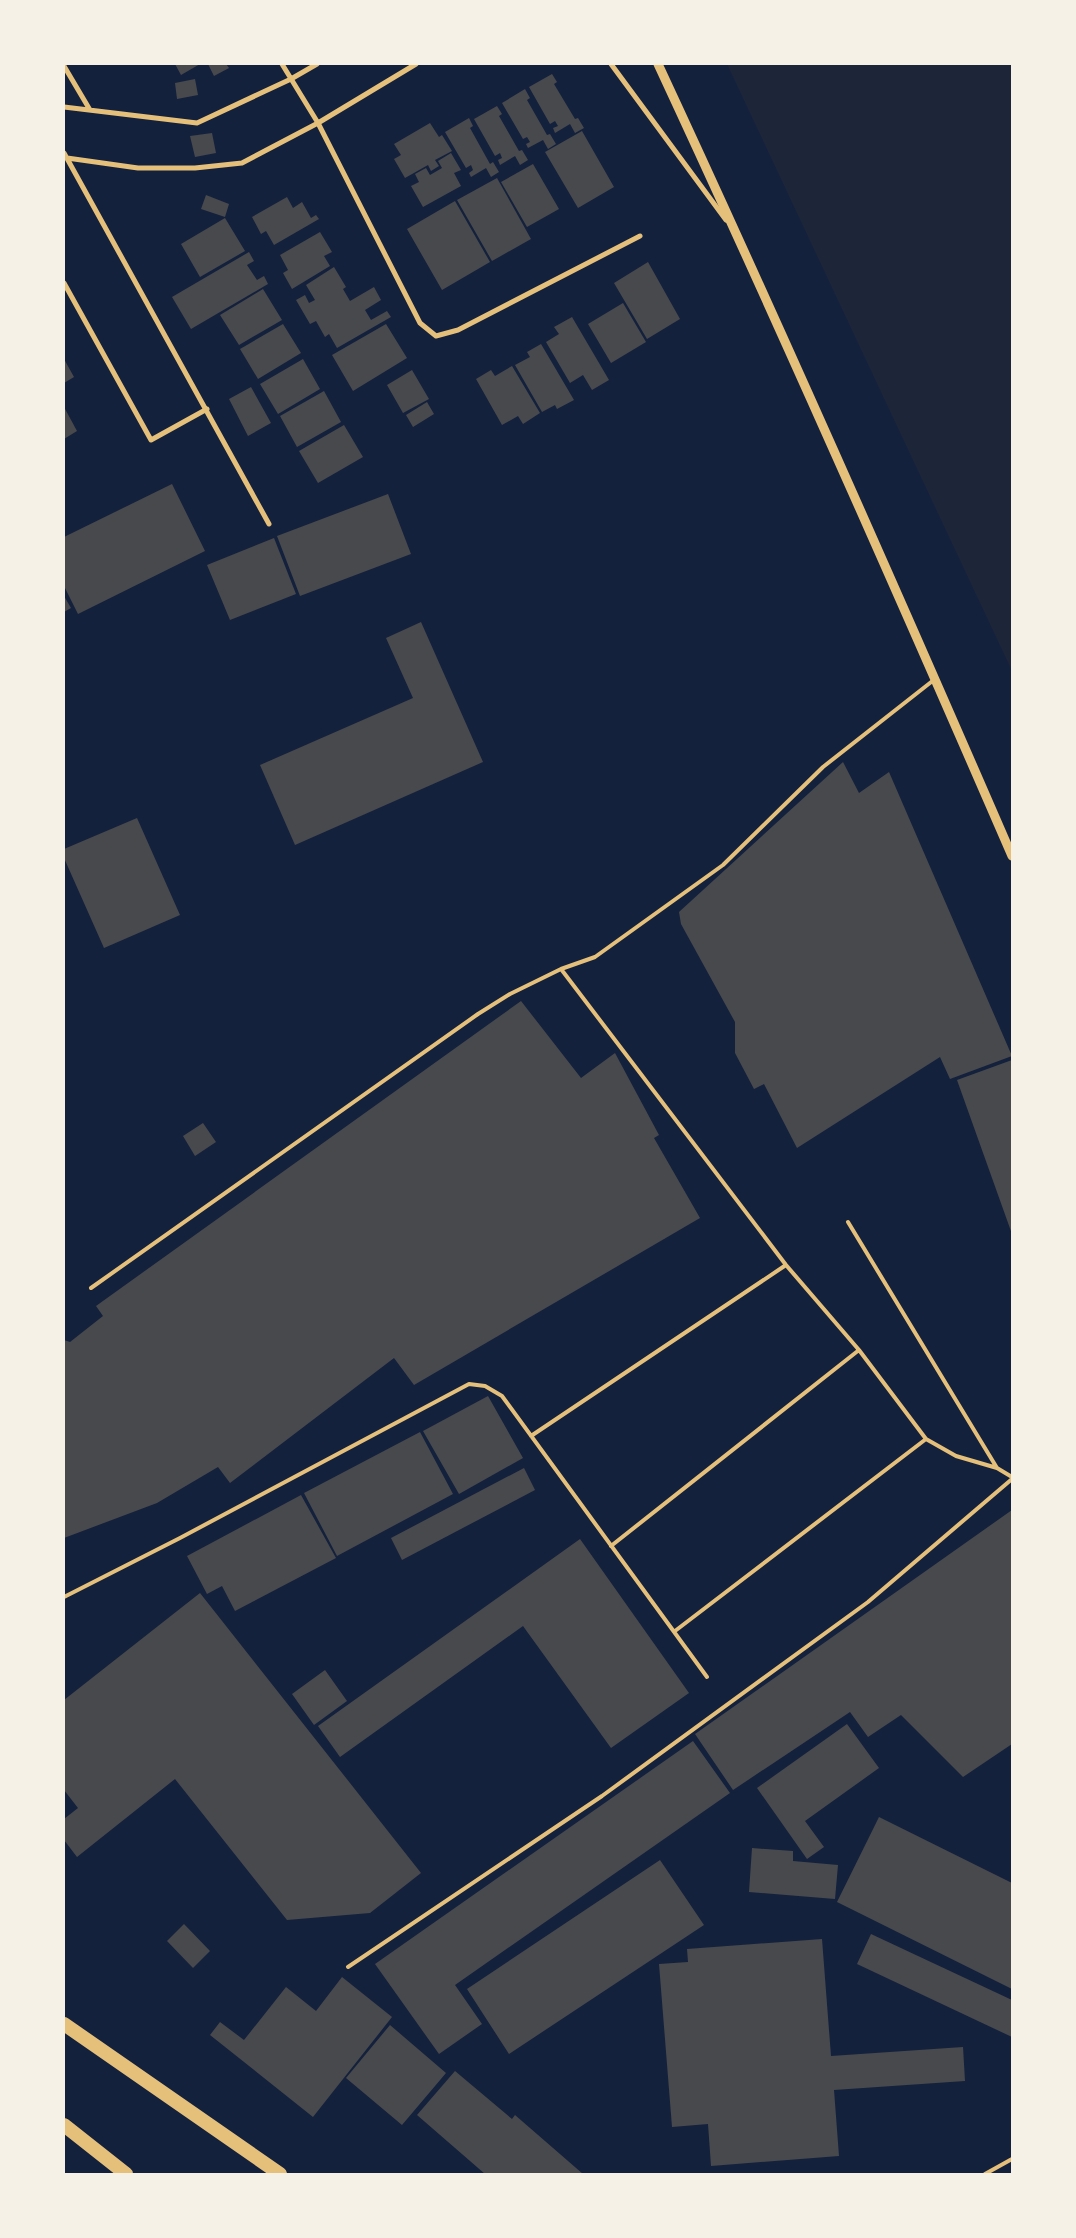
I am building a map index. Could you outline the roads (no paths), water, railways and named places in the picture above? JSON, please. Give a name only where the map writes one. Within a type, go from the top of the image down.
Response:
[{"type":"highway","points":[[64,2024],[280,2174]]},
{"type":"highway","points":[[64,2125],[126,2174]]},
{"type":"street","points":[[282,64],[318,123],[420,323],[436,336],[458,330],[640,236]]},
{"type":"street","points":[[64,107],[197,123],[291,79],[317,64]]},
{"type":"street","points":[[65,155],[138,168],[195,168],[242,163],[318,123],[416,64]]},
{"type":"street","points":[[610,64],[738,237]]},
{"type":"street","points":[[658,64],[738,237],[1012,856]]},
{"type":"street","points":[[64,66],[90,110]]},
{"type":"street","points":[[65,155],[269,524]]},
{"type":"street","points":[[64,283],[151,440],[207,409]]},
{"type":"lane","points":[[91,1288],[478,1014],[510,994],[561,969],[595,957],[724,865],[823,767],[935,679]]},
{"type":"lane","points":[[348,1967],[602,1796],[852,1613],[1012,1478],[997,1468],[956,1456],[926,1439],[859,1350],[786,1265],[561,969]]},
{"type":"lane","points":[[848,1222],[997,1468]]},
{"type":"lane","points":[[531,1436],[786,1265]]},
{"type":"lane","points":[[611,1546],[859,1350]]},
{"type":"lane","points":[[64,1597],[180,1538],[468,1384],[485,1386],[502,1396],[707,1677]]},
{"type":"lane","points":[[675,1632],[926,1439]]},
{"type":"lane","points":[[985,2174],[1012,2159]]}]
